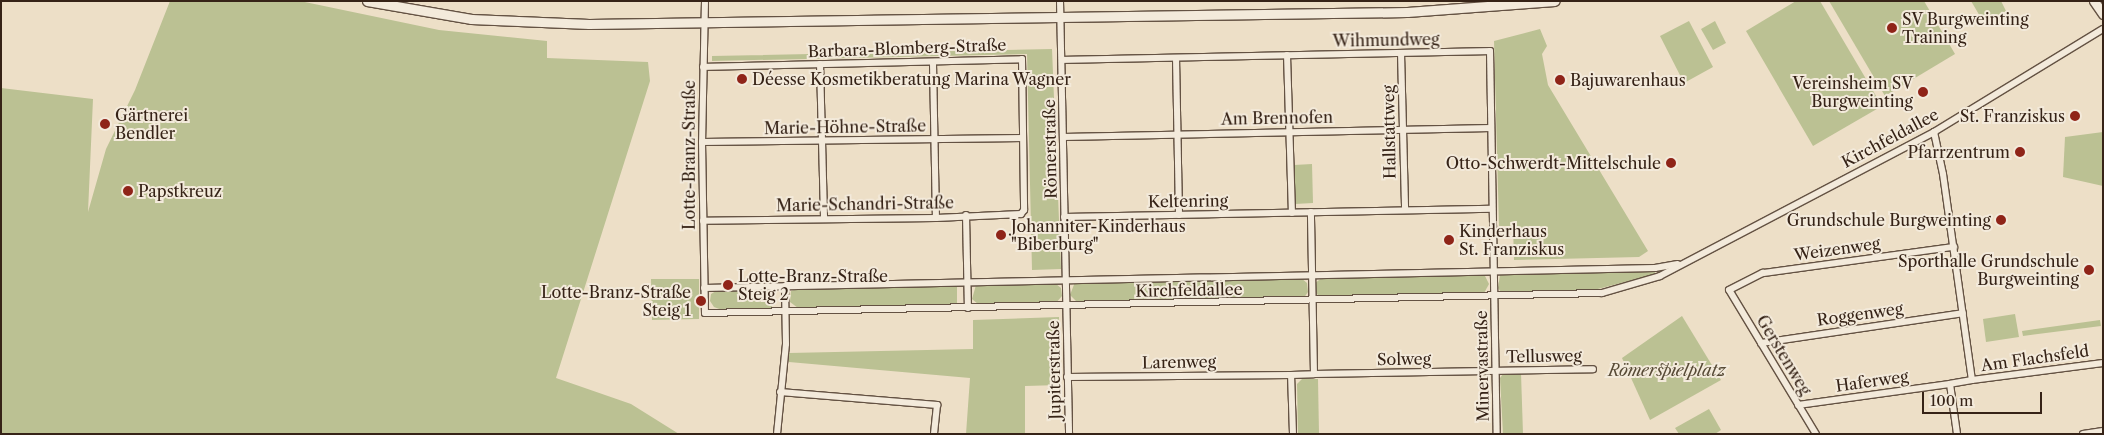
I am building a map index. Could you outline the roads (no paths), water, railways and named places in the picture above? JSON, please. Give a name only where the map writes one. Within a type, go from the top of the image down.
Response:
[{"type":"street","points":[[367,1],[502,22],[704,22],[1407,12],[1555,1]]},
{"type":"street","name":"Lotte-Branz-Straße","points":[[704,1],[702,67],[704,288]]},
{"type":"street","name":"Römerstraße","points":[[1060,1],[1065,280]]},
{"type":"street","points":[[2094,1],[2103,14]]},
{"type":"street","name":"Kirchfeldallee","points":[[1684,263],[1655,268],[704,288],[705,314],[1494,298],[1602,294],[1660,276],[1934,132],[2103,29]]},
{"type":"street","name":"Wihmundweg","points":[[1062,60],[1490,51],[1493,271]]},
{"type":"street","name":"Hallstattweg","points":[[1401,53],[1405,210]]},
{"type":"street","points":[[1287,56],[1292,212]]},
{"type":"street","points":[[1176,58],[1180,215]]},
{"type":"street","name":"Barbara-Blomberg-Straße","points":[[702,67],[933,64],[940,60],[1022,59],[1024,210]]},
{"type":"street","points":[[820,64],[824,218]]},
{"type":"street","points":[[933,64],[936,216]]},
{"type":"street","name":"Am Brennofen","points":[[1063,137],[1491,128]]},
{"type":"street","points":[[1934,132],[1954,246],[1972,380]]},
{"type":"street","name":"Marie-Höhne-Straße","points":[[702,142],[1023,138]]},
{"type":"street","name":"Keltenring","points":[[1064,217],[1492,209]]},
{"type":"street","name":"Marie-Schandri-Straße","points":[[704,222],[1021,214],[1024,210]]},
{"type":"street","points":[[1311,212],[1314,374]]},
{"type":"street","points":[[966,215],[968,308]]},
{"type":"street","name":"Weizenweg","points":[[1729,290],[1763,273],[1954,246]]},
{"type":"street","points":[[1493,271],[1494,298]]},
{"type":"street","points":[[1065,280],[1066,306]]},
{"type":"street","points":[[777,434],[786,344],[785,286]]},
{"type":"street","name":"Gerstenweg","points":[[1729,290],[1816,434]]},
{"type":"street","name":"Minervastraße","points":[[1494,298],[1497,434]]},
{"type":"street","name":"Jupiterstraße","points":[[1066,306],[1069,434]]},
{"type":"street","name":"Roggenweg","points":[[1761,342],[1963,313]]},
{"type":"street","name":"Am Flachsfeld","points":[[1950,384],[2103,363]]},
{"type":"street","name":"Tellusweg","points":[[1496,371],[1593,369]]},
{"type":"street","name":"Solweg","points":[[1291,374],[1496,371]]},
{"type":"street","points":[[1291,374],[1293,434]]},
{"type":"street","name":"Larenweg","points":[[1067,377],[1291,374]]},
{"type":"street","points":[[1950,384],[1957,434]]},
{"type":"street","name":"Haferweg","points":[[1798,405],[1950,384]]},
{"type":"street","points":[[780,392],[937,405],[934,434]]},
{"type":"street","points":[[2083,434],[2103,431]]},
{"type":"place","name":"SV Burgweinting Training","points":[[1892,28]]},
{"type":"place","name":"Déesse Kosmetikberatung Marina Wagner","points":[[742,79]]},
{"type":"place","name":"Bajuwarenhaus","points":[[1560,80]]},
{"type":"place","name":"Vereinsheim SV Burgweinting","points":[[1923,92]]},
{"type":"place","name":"St. Franziskus","points":[[2075,116]]},
{"type":"place","name":"Gärtnerei Bendler","points":[[105,124]]},
{"type":"place","name":"Pfarrzentrum","points":[[2020,152]]},
{"type":"place","name":"Otto-Schwerdt-Mittelschule","points":[[1671,163]]},
{"type":"place","name":"Papstkreuz","points":[[128,191]]},
{"type":"place","name":"Grundschule Burgweinting","points":[[2001,220]]},
{"type":"place","name":"Johanniter-Kinderhaus \"Biberburg\"","points":[[1001,235]]},
{"type":"place","name":"Kinderhaus St. Franziskus","points":[[1449,240]]},
{"type":"place","name":"Sporthalle Grundschule Burgweinting","points":[[2089,270]]},
{"type":"place","name":"Lotte-Branz-Straße Steig 2","points":[[728,285]]},
{"type":"place","name":"Lotte-Branz-Straße Steig 1","points":[[701,301]]},
{"type":"park label","name":"Römerspielplatz","points":[[1667,370]]}]
